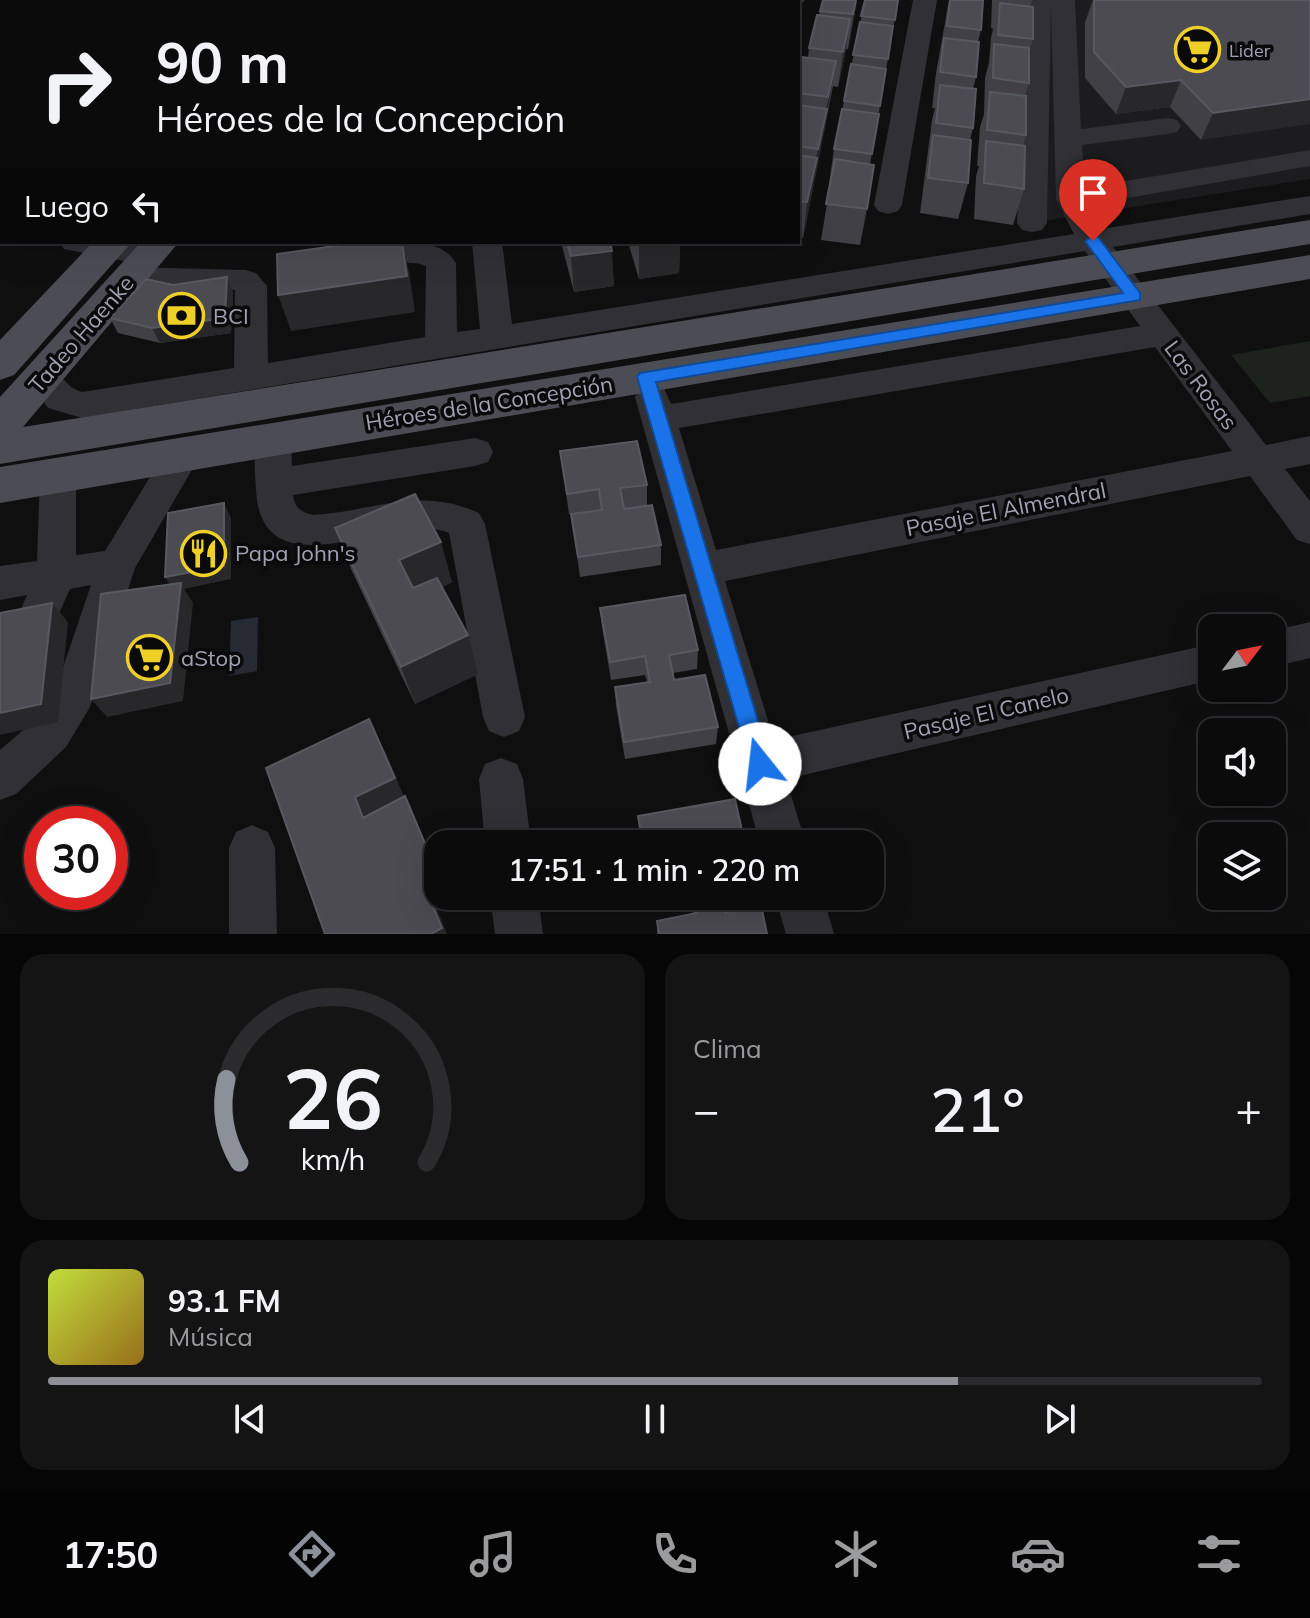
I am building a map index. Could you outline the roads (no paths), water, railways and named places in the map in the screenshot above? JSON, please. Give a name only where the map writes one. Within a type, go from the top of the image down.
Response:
[{"type":"main road","name":"Héroes de la Concepción","points":[[0,447],[263,407],[1102,253],[1305,219]]},
{"type":"main road","name":"Tadeo Haenke","points":[[2,362],[123,251]]},
{"type":"main road","name":"Tadeo Haenke","points":[[0,425],[44,378],[123,251]]},
{"type":"main road","name":"Héroes de la Concepción","points":[[0,485],[183,454],[263,407],[646,377],[1310,267]]},
{"type":"main road","points":[[152,393],[263,407]]},
{"type":"street","points":[[888,205],[925,0]]},
{"type":"street","points":[[1032,223],[1040,0]]},
{"type":"street","points":[[1063,0],[1070,199],[1310,158]]},
{"type":"street","points":[[1068,139],[1168,126]]},
{"type":"street","points":[[1246,169],[1305,219]]},
{"type":"street","name":"Las Rosas","points":[[1070,199],[1102,253],[1310,529]]},
{"type":"street","points":[[487,244],[497,337]]},
{"type":"street","points":[[123,251],[245,280],[251,286],[263,407],[279,512],[287,522],[300,529],[332,529],[434,512],[455,514],[466,524],[504,717]]},
{"type":"street","points":[[328,266],[425,253],[435,256],[441,263],[441,346]]},
{"type":"street","name":"Héroes de la Concepción","points":[[263,407],[441,346],[1102,253]]},
{"type":"street","points":[[658,419],[1163,334]]},
{"type":"street","points":[[646,377],[779,830]]},
{"type":"street","points":[[44,378],[60,399],[82,405],[152,393]]},
{"type":"street","name":"Pasaje El Almendral","points":[[702,569],[1310,450]]},
{"type":"street","points":[[276,483],[475,452]]},
{"type":"street","points":[[0,779],[51,733],[75,693],[117,565],[183,454]]},
{"type":"street","points":[[32,630],[56,575],[58,477]]},
{"type":"street","points":[[0,583],[117,565]]},
{"type":"street","points":[[1286,646],[1310,640]]},
{"type":"street","name":"Pasaje El Canelo","points":[[760,764],[1198,665]]},
{"type":"street","points":[[501,779],[506,830]]},
{"type":"street","points":[[252,848],[253,934]]},
{"type":"street","points":[[516,910],[519,934]]},
{"type":"street","points":[[803,910],[810,934]]},
{"type":"place","name":"Lider","points":[[1198,50]]},
{"type":"place","name":"BCI","points":[[182,316]]},
{"type":"place","name":"Papa John's","points":[[204,553]]},
{"type":"place","name":"aStop","points":[[150,658]]}]
